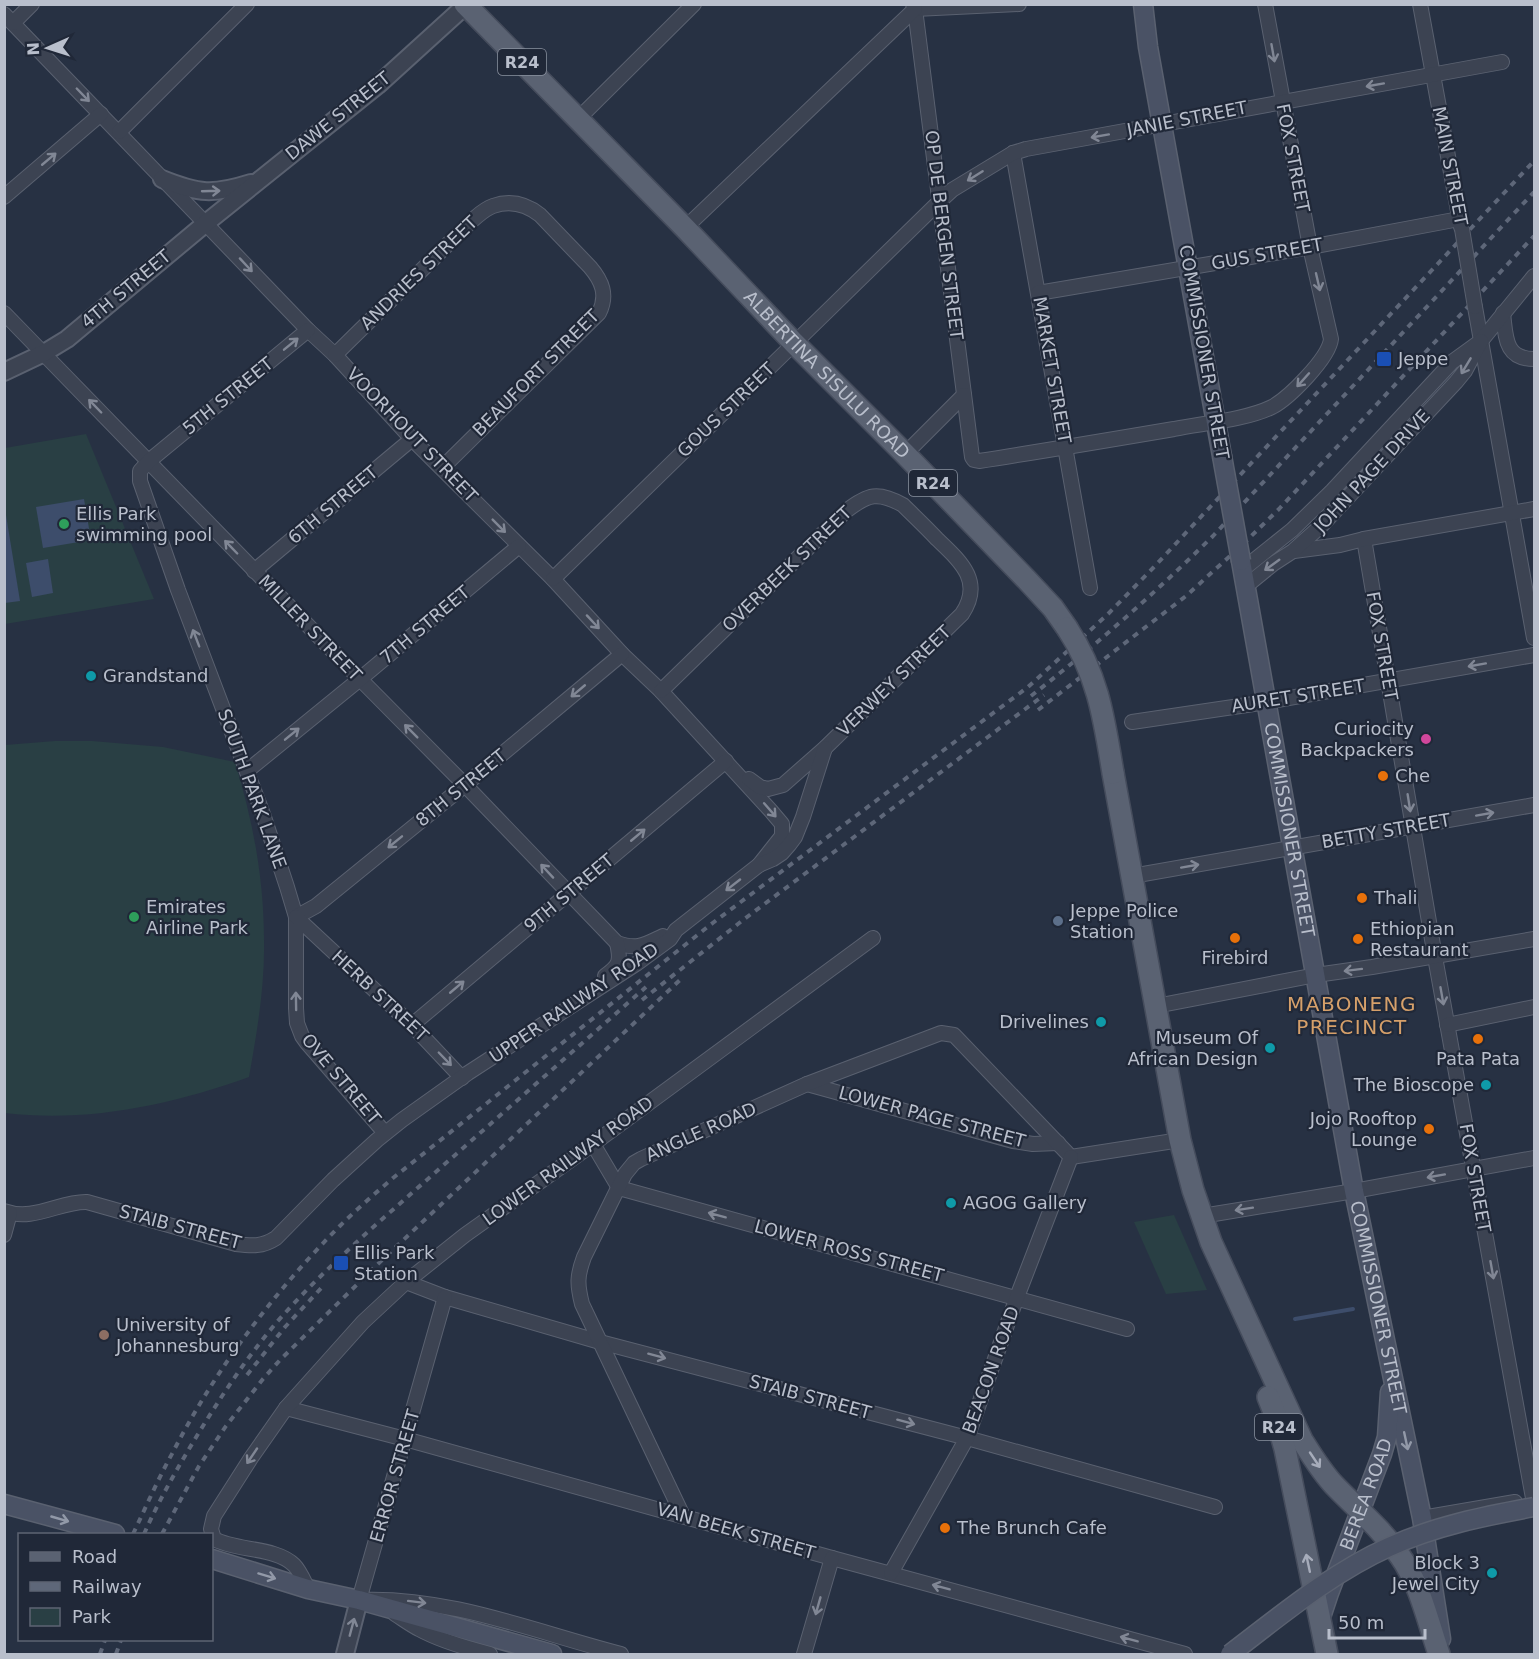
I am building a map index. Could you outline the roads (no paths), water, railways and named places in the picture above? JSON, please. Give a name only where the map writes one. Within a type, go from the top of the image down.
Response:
[{"type":"main road","name":"COMMISSIONER STREET","points":[[1143,4],[1148,47],[1354,1191],[1422,1518],[1444,1654]]},
{"type":"main road","name":"ALBERTINA SISULU ROAD","points":[[466,5],[1027,580],[1053,608],[1083,655],[1094,680],[1106,727],[1180,1140],[1211,1242],[1302,1440],[1320,1468],[1384,1535],[1408,1569],[1418,1590],[1439,1654]]},
{"type":"main road","name":"ALBERTINA SISULU ROAD","points":[[1211,1242],[1214,1267],[1221,1287],[1276,1418],[1285,1449],[1327,1654]]},
{"type":"main road","name":"BEREA ROAD","points":[[1320,1620],[1374,1478],[1387,1437],[1390,1364]]},
{"type":"main road","points":[[1230,1654],[1311,1594],[1355,1565],[1387,1548],[1422,1533],[1534,1501]]},
{"type":"main road","points":[[4,1504],[111,1533]]},
{"type":"main road","points":[[213,1559],[308,1589],[359,1600],[552,1654]]},
{"type":"street","points":[[9,19],[32,4]]},
{"type":"street","points":[[119,132],[247,4]]},
{"type":"street","points":[[578,119],[694,4]]},
{"type":"street","points":[[685,228],[914,7],[1019,4]]},
{"type":"street","name":"MAIN STREET","points":[[1420,4],[1513,513]]},
{"type":"street","name":"DAWE STREET","points":[[206,223],[378,85],[466,5]]},
{"type":"street","name":"FOX STREET","points":[[974,460],[1066,447],[1258,413],[1283,401],[1325,356],[1331,339],[1310,247],[1265,5]]},
{"type":"street","name":"OP DE BERGEN STREET","points":[[914,7],[974,460]]},
{"type":"street","name":"VOORHOUT STREET","points":[[9,19],[308,330],[335,355],[412,439],[553,579],[731,766],[782,824],[782,836],[759,865]]},
{"type":"street","name":"JANIE STREET","points":[[1013,153],[1282,101],[1502,62]]},
{"type":"street","points":[[4,196],[102,114]]},
{"type":"street","name":"GOUS STREET","points":[[553,579],[940,201],[952,190],[1013,153]]},
{"type":"street","name":"MARKET STREET","points":[[1013,153],[1090,588]]},
{"type":"street","points":[[162,179],[184,188],[204,192],[235,188],[260,180]]},
{"type":"street","name":"ANDRIES STREET","points":[[335,355],[484,210],[511,203]]},
{"type":"street","name":"BEAUFORT STREET","points":[[442,468],[599,312],[604,301],[603,289],[597,275],[547,222],[534,210],[511,203]]},
{"type":"street","name":"4TH STREET","points":[[4,372],[67,339],[206,223]]},
{"type":"street","name":"GUS STREET","points":[[1038,293],[1461,224]]},
{"type":"street","name":"JOHN PAGE DRIVE","points":[[1243,572],[1292,530],[1332,491],[1452,362],[1503,313],[1534,276]]},
{"type":"street","name":"MILLER STREET","points":[[4,313],[617,943]]},
{"type":"street","points":[[1503,313],[1506,340],[1511,351],[1520,357],[1534,359]]},
{"type":"street","name":"5TH STREET","points":[[149,461],[308,330]]},
{"type":"street","name":"JOHN PAGE DRIVE","points":[[1243,572],[1273,564],[1293,551],[1322,525],[1456,382],[1465,370],[1479,335]]},
{"type":"street","points":[[905,454],[964,395]]},
{"type":"street","name":"6TH STREET","points":[[254,571],[412,439]]},
{"type":"street","name":"SOUTH PARK LANE","points":[[149,461],[140,471],[143,492],[278,857],[296,917]]},
{"type":"street","name":"OVERBEEK STREET","points":[[661,691],[846,511],[868,497],[886,498],[903,505],[959,560],[969,576],[971,588],[968,606],[962,614]]},
{"type":"street","points":[[1293,551],[1534,509]]},
{"type":"street","points":[[1513,513],[1534,638]]},
{"type":"street","name":"FOX STREET","points":[[1364,539],[1447,1025],[1534,1501]]},
{"type":"street","name":"7TH STREET","points":[[247,771],[360,680],[519,546]]},
{"type":"street","name":"VERWEY STREET","points":[[731,766],[760,787],[774,789],[783,785],[825,748],[962,614]]},
{"type":"street","name":"8TH STREET","points":[[296,917],[316,906],[622,654]]},
{"type":"street","name":"AURET STREET","points":[[1132,722],[1267,702],[1534,655]]},
{"type":"street","name":"VERWEY STREET","points":[[795,837],[825,748]]},
{"type":"street","name":"9TH STREET","points":[[412,1025],[568,893],[731,766]]},
{"type":"street","name":"BETTY STREET","points":[[1132,876],[1534,805]]},
{"type":"street","name":"UPPER RAILWAY ROAD","points":[[617,943],[628,947],[642,946],[676,930],[759,865],[782,853],[795,837]]},
{"type":"street","name":"HERB STREET","points":[[296,917],[465,1075]]},
{"type":"street","name":"OVE STREET","points":[[296,917],[296,1008],[300,1031],[385,1133]]},
{"type":"street","name":"UPPER RAILWAY ROAD","points":[[385,1133],[465,1075],[636,964],[670,939],[676,930]]},
{"type":"street","name":"LOWER RAILWAY ROAD","points":[[212,1533],[214,1516],[286,1408],[363,1322],[406,1282],[465,1235],[873,938]]},
{"type":"street","points":[[1156,1006],[1316,975],[1372,968],[1534,939]]},
{"type":"street","name":"UPPER RAILWAY ROAD","points":[[465,1075],[479,1060],[614,970],[618,965],[620,955],[617,943]]},
{"type":"street","points":[[1447,1025],[1534,1006]]},
{"type":"street","name":"ANGLE ROAD","points":[[683,1516],[582,1304],[577,1281],[584,1257],[628,1168],[641,1159],[807,1084],[941,1033],[954,1035],[1058,1143]]},
{"type":"street","name":"LOWER PAGE STREET","points":[[807,1084],[1013,1141],[1033,1144],[1058,1143]]},
{"type":"street","name":"STAIB STREET","points":[[8,1212],[36,1213],[87,1202],[236,1244],[260,1246],[276,1238],[333,1180],[385,1133]]},
{"type":"street","points":[[1058,1143],[1071,1157],[1180,1140]]},
{"type":"street","points":[[593,1144],[619,1188]]},
{"type":"street","name":"BEACON ROAD","points":[[891,1573],[966,1438],[1071,1157]]},
{"type":"street","points":[[1202,1216],[1534,1158]]},
{"type":"street","name":"LOWER ROSS STREET","points":[[619,1188],[1127,1329]]},
{"type":"street","points":[[4,1235],[8,1212]]},
{"type":"street","name":"STAIB STREET","points":[[406,1282],[445,1297],[600,1342],[966,1438],[1215,1507]]},
{"type":"street","name":"ERROR STREET","points":[[345,1654],[445,1297]]},
{"type":"street","name":"VAN BEEK STREET","points":[[286,1408],[1185,1654]]},
{"type":"street","points":[[1422,1518],[1534,1501]]},
{"type":"street","name":"LOWER RAILWAY ROAD","points":[[213,1536],[214,1539],[224,1543],[285,1559],[294,1565],[308,1589]]},
{"type":"street","points":[[804,1654],[832,1558]]},
{"type":"street","points":[[359,1600],[397,1599],[446,1606],[621,1654]]},
{"type":"street","points":[[389,1609],[417,1629],[430,1635],[461,1647],[490,1654]]},
{"type":"water","points":[[84,499],[91,540],[43,548],[36,507]]},
{"type":"water","points":[[5,509],[20,601],[4,603]]},
{"type":"water","points":[[48,559],[53,593],[32,597],[26,563]]},
{"type":"waterway","points":[[1295,1319],[1353,1309]]},
{"type":"railway","points":[[133,1533],[162,1472],[224,1366],[263,1312],[306,1261],[344,1222],[393,1178],[710,925],[1028,687],[1108,614],[1153,568],[1534,161]]},
{"type":"railway","points":[[1031,696],[1124,619],[1213,536],[1534,192]]},
{"type":"railway","points":[[1038,710],[1186,596],[1242,545],[1279,509],[1534,236]]},
{"type":"railway","points":[[642,1000],[743,920],[1044,695]]},
{"type":"railway","points":[[163,1533],[199,1466],[226,1426],[280,1360],[382,1260],[681,979]]},
{"type":"railway","points":[[144,1533],[176,1471],[216,1405],[255,1349],[288,1310],[322,1274],[371,1229],[646,987]]},
{"type":"railway","points":[[247,1375],[285,1327],[325,1284]]},
{"type":"railway","points":[[100,1654],[105,1641]]},
{"type":"railway","points":[[116,1654],[121,1641]]},
{"type":"place","name":"Jeppe","points":[[1384,359]]},
{"type":"place","name":"Ellis Park swimming pool","points":[[64,524]]},
{"type":"place","name":"Grandstand","points":[[91,676]]},
{"type":"place","name":"Curiocity Backpackers","points":[[1426,739]]},
{"type":"place","name":"Che","points":[[1383,776]]},
{"type":"place","name":"Thali","points":[[1362,898]]},
{"type":"place","name":"Emirates Airline Park","points":[[134,917]]},
{"type":"place","name":"Jeppe Police Station","points":[[1058,921]]},
{"type":"place","name":"Firebird","points":[[1235,938]]},
{"type":"place","name":"Ethiopian Restaurant","points":[[1358,939]]},
{"type":"place","name":"Drivelines","points":[[1101,1022]]},
{"type":"place","name":"Pata Pata","points":[[1478,1039]]},
{"type":"place","name":"Museum Of African Design","points":[[1270,1048]]},
{"type":"place","name":"The Bioscope","points":[[1486,1085]]},
{"type":"place","name":"Jojo Rooftop Lounge","points":[[1429,1129]]},
{"type":"place","name":"AGOG Gallery","points":[[951,1203]]},
{"type":"place","name":"Ellis Park Station","points":[[341,1263]]},
{"type":"place","name":"University of Johannesburg","points":[[104,1335]]},
{"type":"place","name":"The Brunch Cafe","points":[[945,1528]]},
{"type":"place","name":"Block 3 Jewel City","points":[[1492,1573]]},
{"type":"district","name":"MABONENG PRECINCT","points":[[1352,1016]]}]
